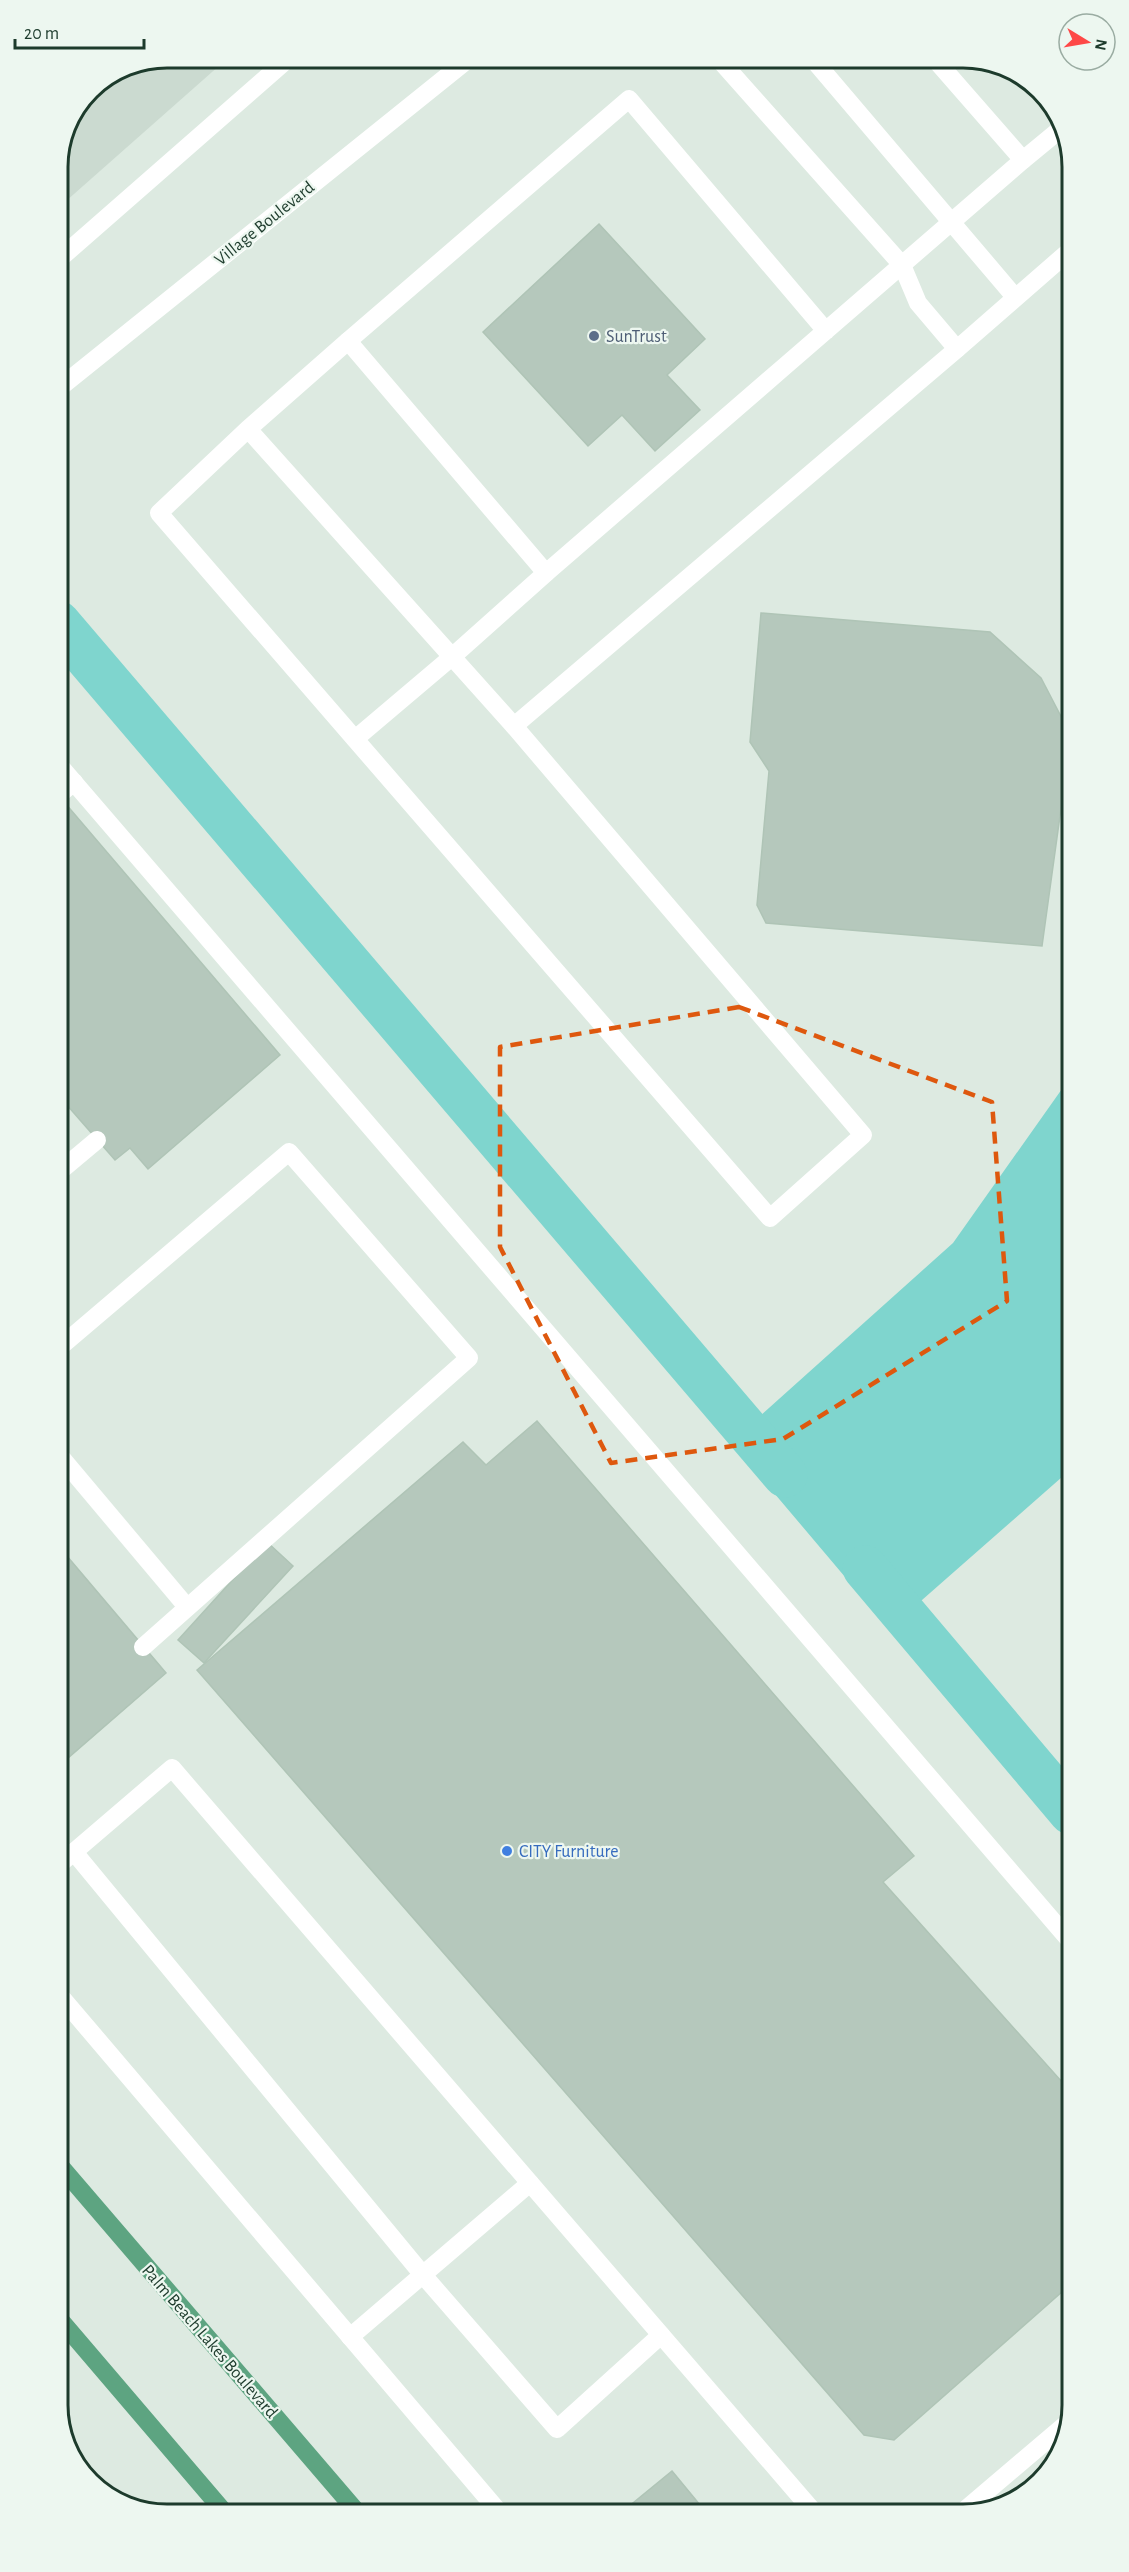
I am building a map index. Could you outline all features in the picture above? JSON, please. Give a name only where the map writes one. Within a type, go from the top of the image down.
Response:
[{"type":"main road","name":"Palm Beach Lakes Boulevard","points":[[68,2175],[350,2504]]},
{"type":"main road","points":[[68,2329],[217,2504]]},
{"type":"street","points":[[68,251],[277,68]]},
{"type":"street","name":"Village Boulevard","points":[[68,381],[457,68]]},
{"type":"street","points":[[727,68],[902,266],[918,303],[957,349]]},
{"type":"street","points":[[820,68],[1015,297]]},
{"type":"street","points":[[943,68],[1023,160]]},
{"type":"street","points":[[248,429],[514,726],[863,1135],[770,1218],[159,513],[248,429],[629,99],[826,331]]},
{"type":"street","points":[[355,739],[1055,133]]},
{"type":"street","points":[[514,726],[1062,257]]},
{"type":"street","points":[[348,341],[546,573]]},
{"type":"street","points":[[68,775],[1062,1932]]},
{"type":"street","points":[[68,787],[74,782]]},
{"type":"street","points":[[68,1164],[97,1140]]},
{"type":"street","points":[[68,1340],[289,1152],[469,1358],[143,1647]]},
{"type":"street","points":[[68,1466],[187,1607]]},
{"type":"street","points":[[661,2335],[557,2428],[423,2275],[68,1858],[172,1768],[661,2335],[806,2504]]},
{"type":"street","points":[[68,2005],[493,2504]]},
{"type":"street","points":[[350,2337],[530,2183]]},
{"type":"street","points":[[973,2504],[1058,2431]]},
{"type":"highlighted area","points":[[739,1007],[992,1102],[1007,1301],[783,1439],[611,1463],[500,1247],[500,1047]]},
{"type":"shaded area","points":[[217,68],[68,199],[68,160],[71,141],[88,106],[101,92],[117,81],[148,69]]},
{"type":"water","points":[[1062,1089],[1062,1477],[889,1629],[731,1442],[953,1243]]},
{"type":"building","name":"SunTrust","points":[[599,224],[705,339],[667,375],[700,410],[655,451],[622,415],[588,446],[483,332]]},
{"type":"building","points":[[761,613],[990,632],[1041,678],[1062,718],[1062,801],[1042,946],[766,923],[757,905],[769,771],[750,742]]},
{"type":"building","points":[[68,807],[280,1055],[148,1169],[130,1148],[115,1160],[68,1106]]},
{"type":"building","points":[[537,1421],[914,1856],[883,1882],[1062,2082],[1062,2292],[894,2440],[864,2435],[197,1670],[463,1442],[486,1465]]},
{"type":"building","points":[[267,1542],[293,1566],[204,1663],[178,1640]]},
{"type":"building","points":[[68,1557],[166,1673],[68,1758]]},
{"type":"building","points":[[672,2471],[699,2504],[632,2504]]},
{"type":"waterway","points":[[68,635],[785,1475]]},
{"type":"waterway","points":[[865,1568],[1062,1801]]},
{"type":"place","name":"SunTrust","points":[[594,336]]},
{"type":"place","name":"CITY Furniture","points":[[507,1851]]}]
